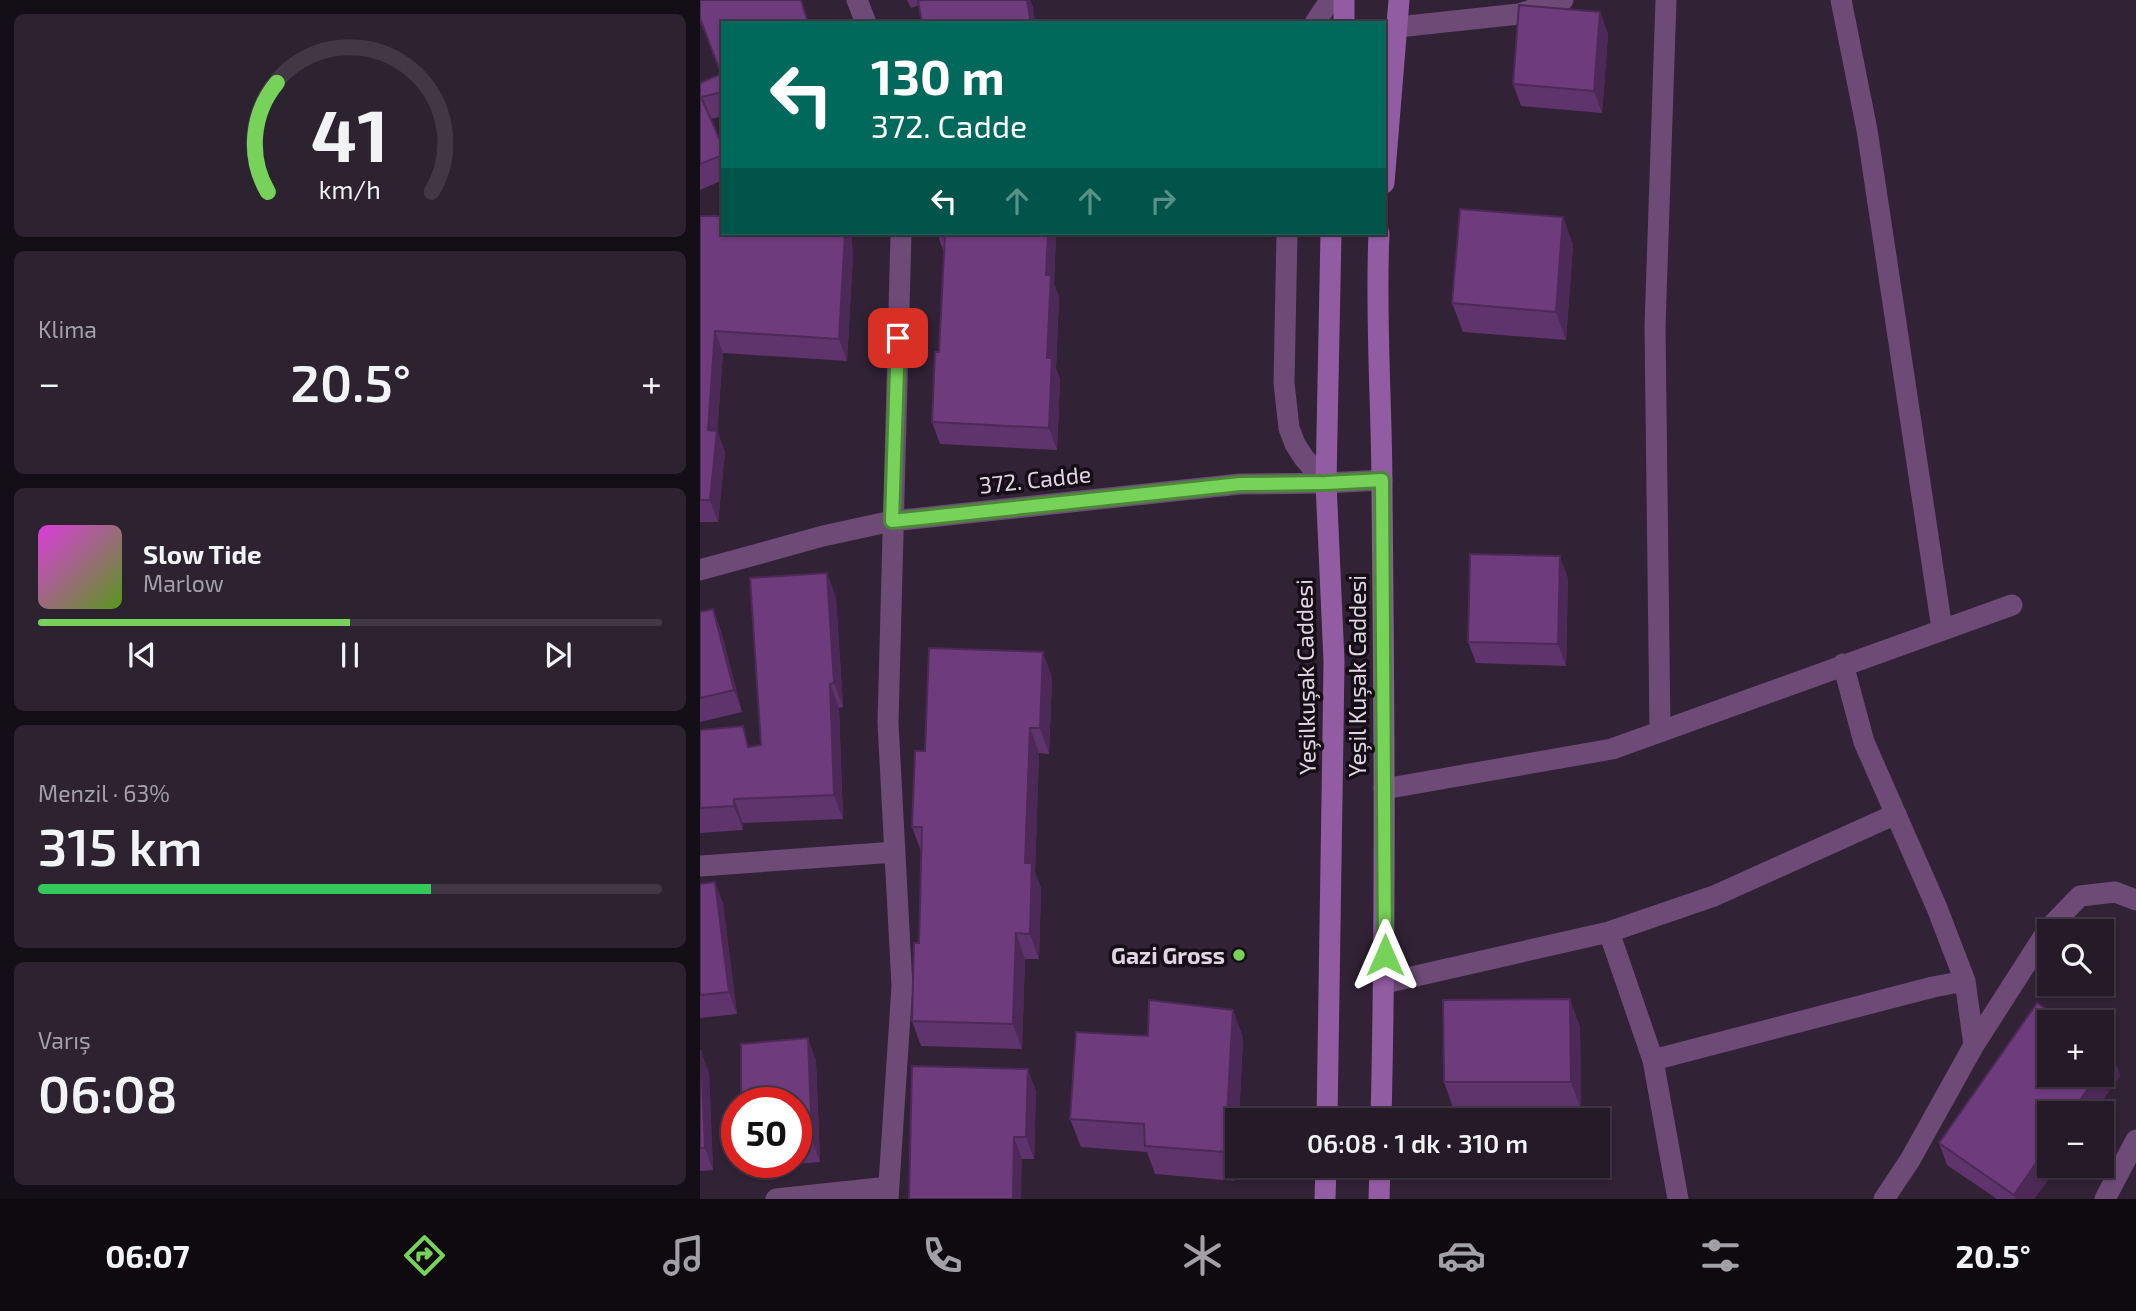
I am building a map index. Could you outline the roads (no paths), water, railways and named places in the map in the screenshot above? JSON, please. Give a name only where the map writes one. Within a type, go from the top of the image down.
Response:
[{"type":"main road","points":[[1344,0],[1344,21]]},
{"type":"main road","points":[[1386,161],[1399,0]]},
{"type":"main road","name":"Yeşilkuşak Caddesi","points":[[1327,1108],[1334,661],[1326,483],[1331,235]]},
{"type":"main road","name":"Yeşil Kuşak Caddesi","points":[[1379,235],[1377,272],[1382,480],[1385,983],[1381,1108]]},
{"type":"main road","points":[[1325,1199],[1326,1178]]},
{"type":"main road","points":[[1379,1199],[1380,1178]]},
{"type":"street","points":[[857,0],[865,21]]},
{"type":"street","points":[[1316,21],[1330,0]]},
{"type":"street","points":[[1398,27],[1519,13],[1563,0]]},
{"type":"street","points":[[1660,731],[1655,327],[1666,0]]},
{"type":"street","points":[[1841,0],[1867,130],[1942,629]]},
{"type":"street","points":[[776,1199],[889,1193],[902,986],[888,723],[901,235]]},
{"type":"street","points":[[1287,235],[1284,383],[1289,428],[1294,444],[1326,483]]},
{"type":"street","name":"372. Cadde","points":[[700,570],[823,536],[892,521],[1240,484],[1382,480]]},
{"type":"street","points":[[1384,789],[1612,749],[2012,605]]},
{"type":"street","points":[[1843,664],[1864,742],[1965,981],[1974,1045]]},
{"type":"street","points":[[1385,983],[1609,932],[1714,896],[1896,814]]},
{"type":"street","points":[[700,866],[895,852]]},
{"type":"street","points":[[1884,1199],[1910,1160],[1974,1045],[2049,928],[2080,896],[2115,892],[2136,900]]},
{"type":"street","points":[[1609,932],[1653,1060],[1678,1199]]},
{"type":"street","points":[[1653,1060],[1965,981]]},
{"type":"street","points":[[2105,1199],[2136,1140]]},
{"type":"place","name":"Gazi Gross","points":[[1239,955]]}]
